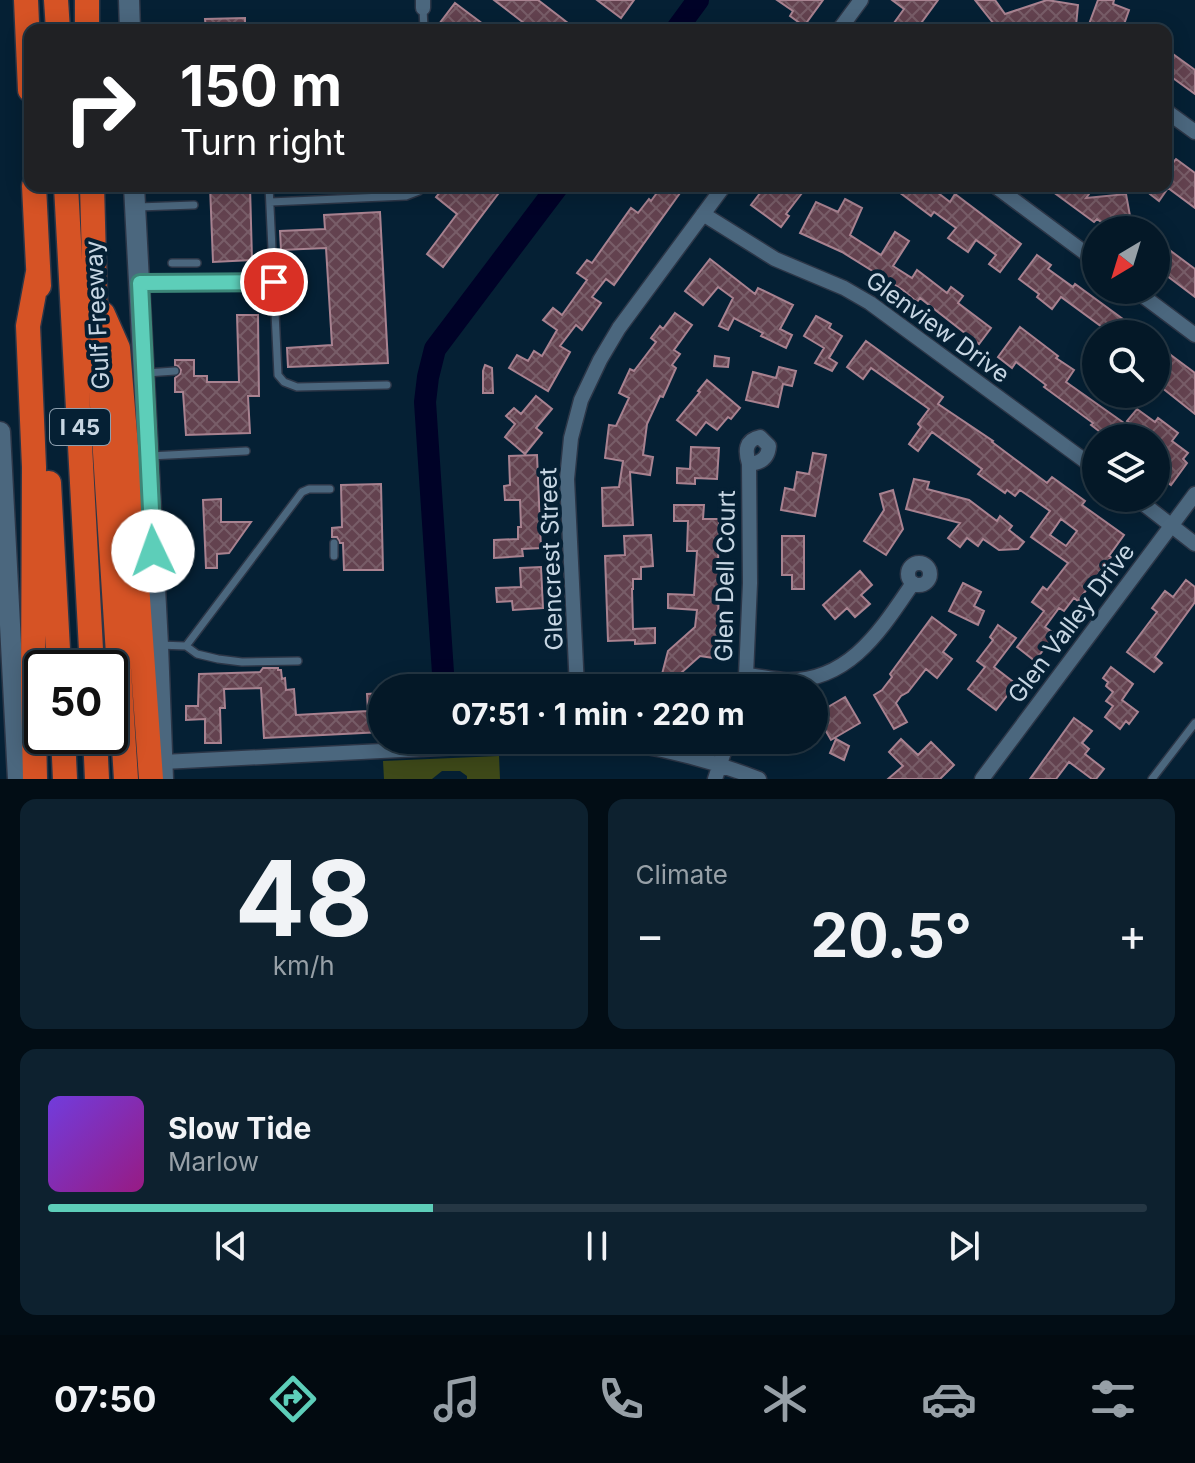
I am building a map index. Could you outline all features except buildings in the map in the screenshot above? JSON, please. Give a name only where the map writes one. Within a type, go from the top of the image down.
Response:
[{"type":"highway","points":[[26,0],[27,24]]},
{"type":"highway","points":[[56,0],[58,24]]},
{"type":"highway","points":[[87,0],[87,24]]},
{"type":"highway","name":"I 45","points":[[34,192],[58,650]]},
{"type":"highway","name":"Gulf Freeway","points":[[66,192],[91,650]]},
{"type":"highway","name":"Gulf Freeway","points":[[92,192],[95,296],[126,779]]},
{"type":"highway","points":[[35,779],[34,467],[28,326],[38,272]]},
{"type":"highway","points":[[95,296],[118,348],[135,557],[159,773]]},
{"type":"highway","points":[[64,754],[65,779]]},
{"type":"highway","points":[[96,754],[97,779]]},
{"type":"main road","points":[[129,0],[130,24]]},
{"type":"main road","points":[[135,196],[158,645],[159,773]]},
{"type":"main road","points":[[0,432],[9,735],[18,779]]},
{"type":"street","points":[[843,24],[861,0]]},
{"type":"street","points":[[1172,115],[1195,132]]},
{"type":"street","name":"Glencrest Street","points":[[576,674],[567,479],[571,438],[581,400],[619,328],[720,192]]},
{"type":"street","points":[[1003,192],[1082,251]]},
{"type":"street","name":"Glenview Drive","points":[[703,214],[775,259],[844,288],[870,303],[1082,459]]},
{"type":"street","points":[[1154,304],[1195,335]]},
{"type":"street","name":"Glen Dell Court","points":[[744,674],[750,583],[749,464]]},
{"type":"street","name":"Glen Valley Drive","points":[[982,779],[1195,494]]},
{"type":"street","points":[[1155,512],[1195,544]]},
{"type":"street","points":[[823,674],[860,652],[881,630],[913,583]]},
{"type":"street","points":[[159,773],[408,754]]},
{"type":"street","points":[[676,754],[721,764],[759,779]]},
{"type":"street","points":[[715,779],[724,754]]},
{"type":"lane","points":[[423,4],[424,24]]},
{"type":"lane","points":[[269,192],[278,375],[290,386],[297,387],[387,385]]},
{"type":"lane","points":[[270,202],[406,196],[416,192]]},
{"type":"lane","points":[[135,196],[194,205]]},
{"type":"lane","points":[[172,263],[197,263]]},
{"type":"lane","points":[[140,283],[274,282]]},
{"type":"lane","points":[[144,373],[175,371]]},
{"type":"lane","points":[[148,456],[246,451]]},
{"type":"lane","points":[[186,646],[302,492],[330,489]]},
{"type":"lane","points":[[334,543],[334,556]]},
{"type":"lane","points":[[158,645],[186,646],[197,654],[242,662],[298,661]]},
{"type":"lane","points":[[1152,779],[1195,723]]},
{"type":"green space","points":[[499,756],[500,779],[467,779],[460,771],[442,771],[432,779],[384,779],[383,761]]},
{"type":"waterway","points":[[680,24],[698,0]]},
{"type":"waterway","points":[[443,674],[425,402],[428,377],[435,349],[553,192]]},
{"type":"route","points":[[153,551],[140,283],[274,282]]}]
